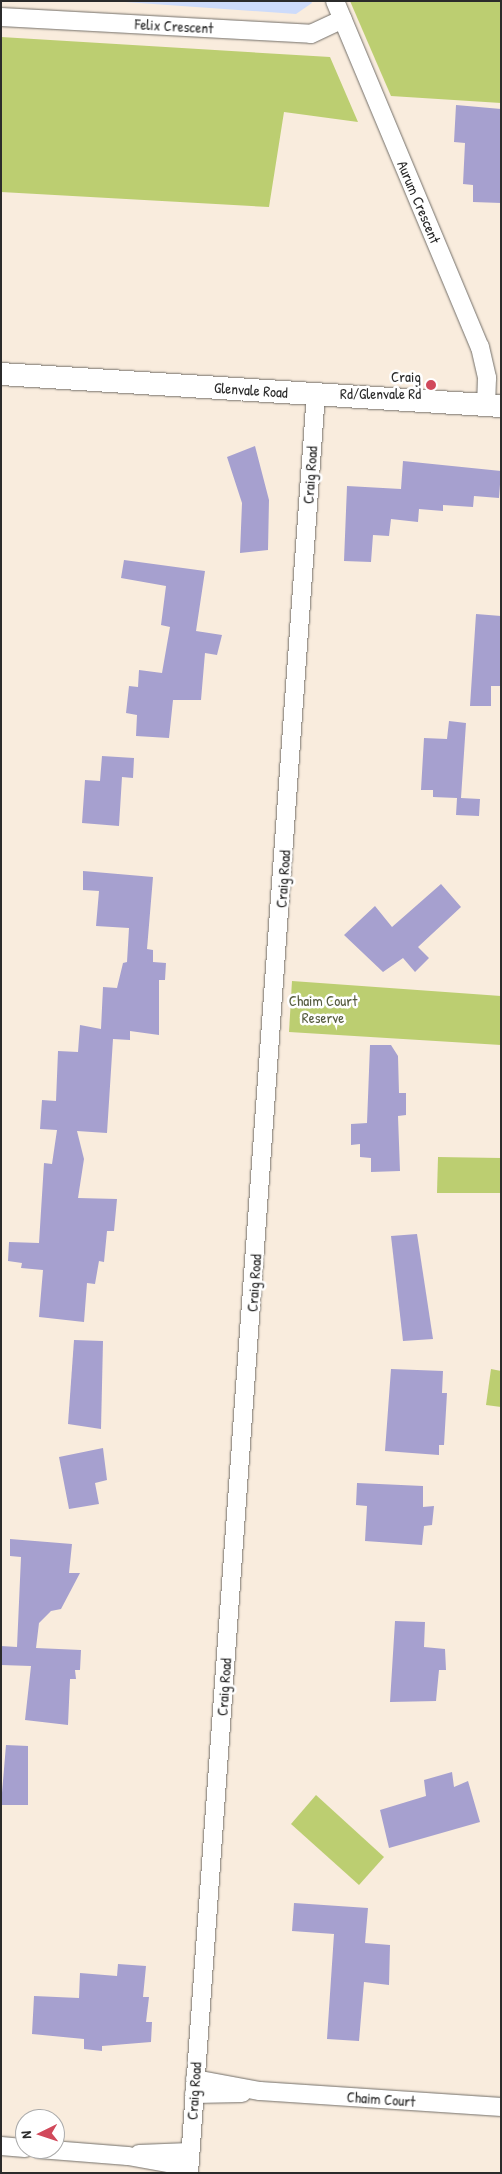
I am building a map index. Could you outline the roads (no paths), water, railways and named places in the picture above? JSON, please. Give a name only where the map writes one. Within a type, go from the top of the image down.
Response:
[{"type":"street","name":"Aurum Crescent","points":[[336,1],[480,347],[493,406]]},
{"type":"street","name":"Felix Crescent","points":[[1,17],[311,34],[343,19]]},
{"type":"street","name":"Glenvale Road","points":[[1,374],[493,406]]},
{"type":"street","name":"Craig Road","points":[[189,2164],[316,394]]},
{"type":"street","name":"Chaim Court","points":[[195,2087],[501,2107]]},
{"type":"street","points":[[1,2146],[15,2147]]},
{"type":"street","points":[[65,2151],[128,2156],[189,2164]]},
{"type":"place","name":"Craig Rd/Glenvale Rd","points":[[431,385]]},
{"type":"park label","name":"Chaim Court Reserve","points":[[323,1008]]}]
